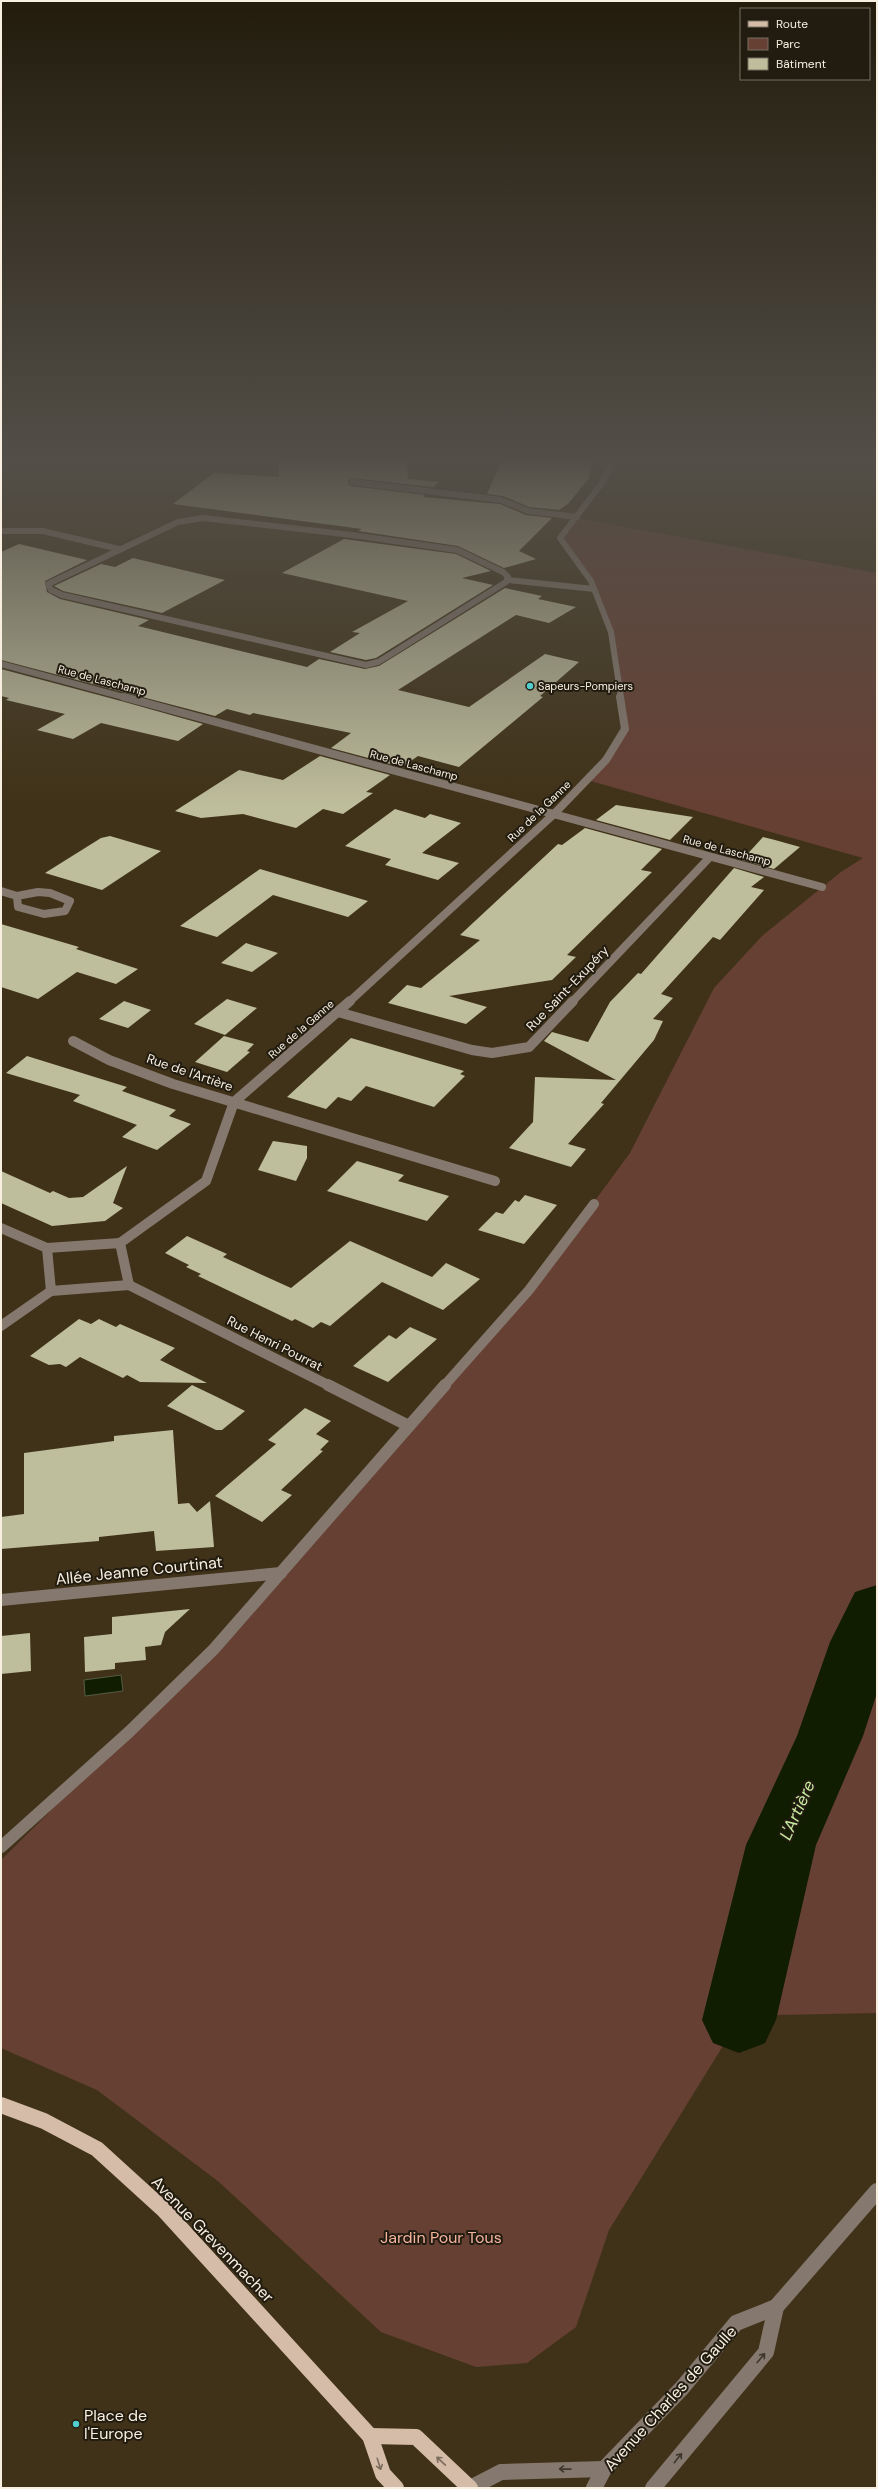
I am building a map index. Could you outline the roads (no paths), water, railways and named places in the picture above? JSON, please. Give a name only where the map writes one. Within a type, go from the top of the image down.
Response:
[{"type":"main road","name":"Avenue Grevenmacher","points":[[1,2105],[44,2121],[97,2149],[164,2210],[370,2436],[383,2474],[396,2488]]},
{"type":"main road","points":[[370,2436],[416,2437],[470,2488]]},
{"type":"street","points":[[68,574],[48,584],[51,590],[359,665],[378,662],[507,580],[594,589]]},
{"type":"street","points":[[505,574],[508,577],[507,580]]},
{"type":"street","name":"Rue de la Ganne","points":[[234,1102],[338,1012],[554,814],[606,760],[625,729],[610,632],[591,581],[586,574]]},
{"type":"street","name":"Rue de Laschamp","points":[[1,664],[822,887]]},
{"type":"street","name":"Rue Saint-Exupéry","points":[[338,1012],[472,1050],[492,1053],[529,1047],[710,857]]},
{"type":"street","points":[[1,891],[17,896],[38,892],[50,893],[70,901],[65,911],[44,914],[18,907],[17,896]]},
{"type":"street","name":"Rue de l'Artière","points":[[73,1041],[96,1054],[122,1064],[211,1097],[234,1102],[206,1181],[120,1243]]},
{"type":"street","points":[[234,1102],[495,1181]]},
{"type":"street","points":[[1,1847],[129,1732],[214,1649],[528,1290],[594,1204]]},
{"type":"street","points":[[1,1228],[47,1248],[120,1243],[129,1285],[51,1291],[1,1326]]},
{"type":"street","points":[[47,1248],[51,1291]]},
{"type":"street","name":"Rue Henri Pourrat","points":[[129,1285],[409,1426]]},
{"type":"street","name":"Allée Jeanne Courtinat","points":[[1,1600],[281,1573]]},
{"type":"street","name":"Avenue Charles de Gaulle","points":[[594,2488],[604,2469],[682,2388],[736,2323],[776,2307],[877,2191]]},
{"type":"street","name":"Avenue Charles de Gaulle","points":[[653,2488],[766,2352],[776,2307]]},
{"type":"street","points":[[470,2488],[501,2472],[555,2469],[604,2469]]},
{"type":"waterway","name":"L'Artière","points":[[739,2020],[781,1845],[830,1736],[862,1642],[877,1608]]},
{"type":"place","name":"Sapeurs-Pompiers","points":[[530,686]]},
{"type":"place","name":"Place de l'Europe","points":[[76,2424]]},
{"type":"park label","name":"Jardin Pour Tous","points":[[441,2237]]}]
